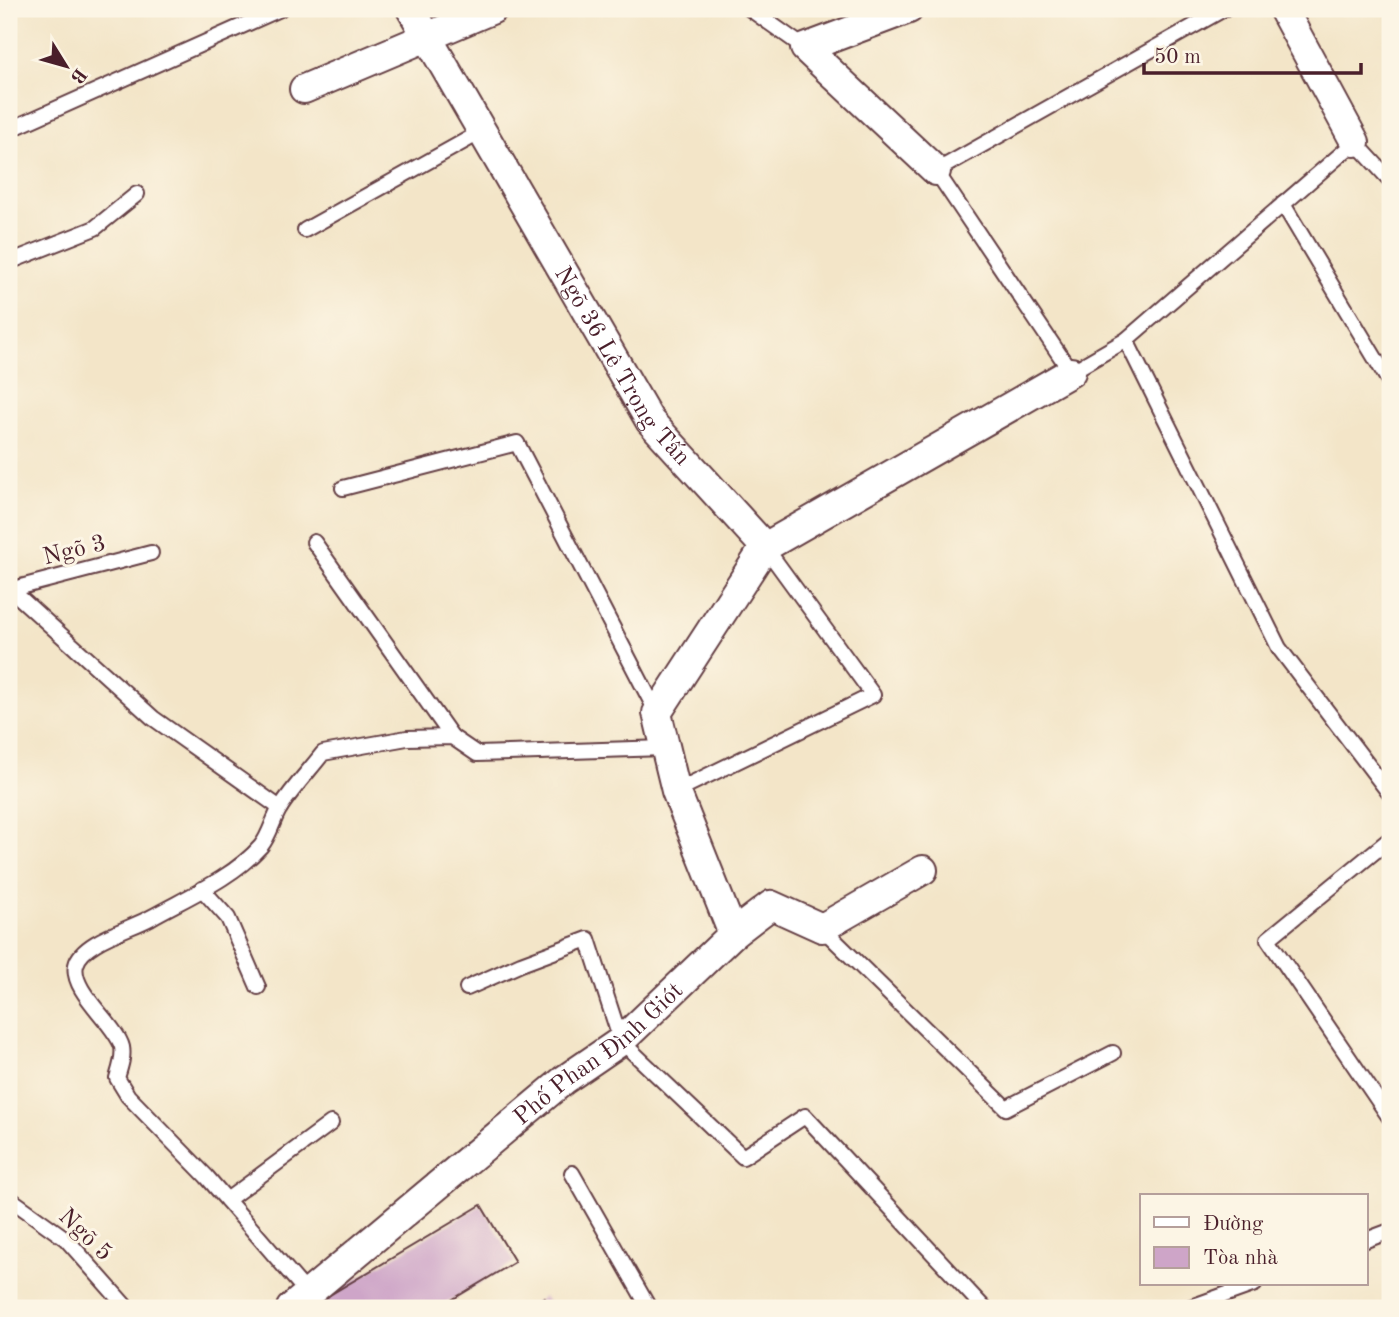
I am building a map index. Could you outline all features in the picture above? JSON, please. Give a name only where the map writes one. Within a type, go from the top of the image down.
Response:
[{"type":"street","name":"Ngõ 36 Lê Trọng Tấn","points":[[411,9],[650,421],[765,547]]},
{"type":"street","points":[[304,89],[493,9]]},
{"type":"street","points":[[909,9],[804,48],[936,171]]},
{"type":"street","points":[[1283,9],[1354,142]]},
{"type":"street","points":[[733,934],[676,791],[657,713],[765,547],[1071,372]]},
{"type":"street","points":[[822,928],[923,870]]},
{"type":"street","name":"Phố Phan Đình Giót","points":[[299,1301],[564,1080],[621,1041],[733,934],[771,905],[822,928]]},
{"type":"lane","points":[[9,130],[280,9]]},
{"type":"lane","points":[[750,9],[804,48]]},
{"type":"lane","points":[[1224,9],[936,171],[1071,372],[1126,340],[1354,142],[1390,180]]},
{"type":"lane","points":[[305,230],[481,132]]},
{"type":"lane","points":[[9,262],[94,228],[137,194]]},
{"type":"lane","points":[[1283,204],[1390,383]]},
{"type":"lane","points":[[1126,340],[1279,648],[1390,794]]},
{"type":"lane","points":[[343,488],[517,443],[657,713]]},
{"type":"lane","points":[[314,542],[452,737],[477,754],[665,748]]},
{"type":"lane","name":"Ngõ 36 Lê Trọng Tấn","points":[[676,791],[873,695],[765,547]]},
{"type":"lane","name":"Ngõ 3","points":[[9,589],[151,553]]},
{"type":"lane","points":[[9,589],[153,718],[280,808]]},
{"type":"lane","points":[[299,1301],[227,1200],[128,1096],[117,1078],[122,1060],[122,1045],[86,996],[75,973],[76,962],[85,950],[227,874],[262,845],[280,808],[323,753],[407,738],[452,737]]},
{"type":"lane","points":[[1390,838],[1268,939],[1390,1118]]},
{"type":"lane","points":[[202,889],[228,918],[258,986]]},
{"type":"lane","points":[[822,928],[1006,1108],[1113,1054]]},
{"type":"lane","points":[[467,988],[588,939],[621,1041],[743,1157],[805,1116],[984,1308]]},
{"type":"lane","points":[[227,1200],[331,1123]]},
{"type":"lane","points":[[572,1173],[649,1308]]},
{"type":"lane","name":"Ngõ 5","points":[[9,1198],[66,1238],[127,1308]]},
{"type":"lane","points":[[1368,1239],[1390,1231]]},
{"type":"lane","points":[[1188,1308],[1249,1286]]},
{"type":"building","points":[[481,1205],[515,1262],[438,1308],[308,1308]]},
{"type":"building","points":[[544,1297],[552,1308],[527,1308]]}]
